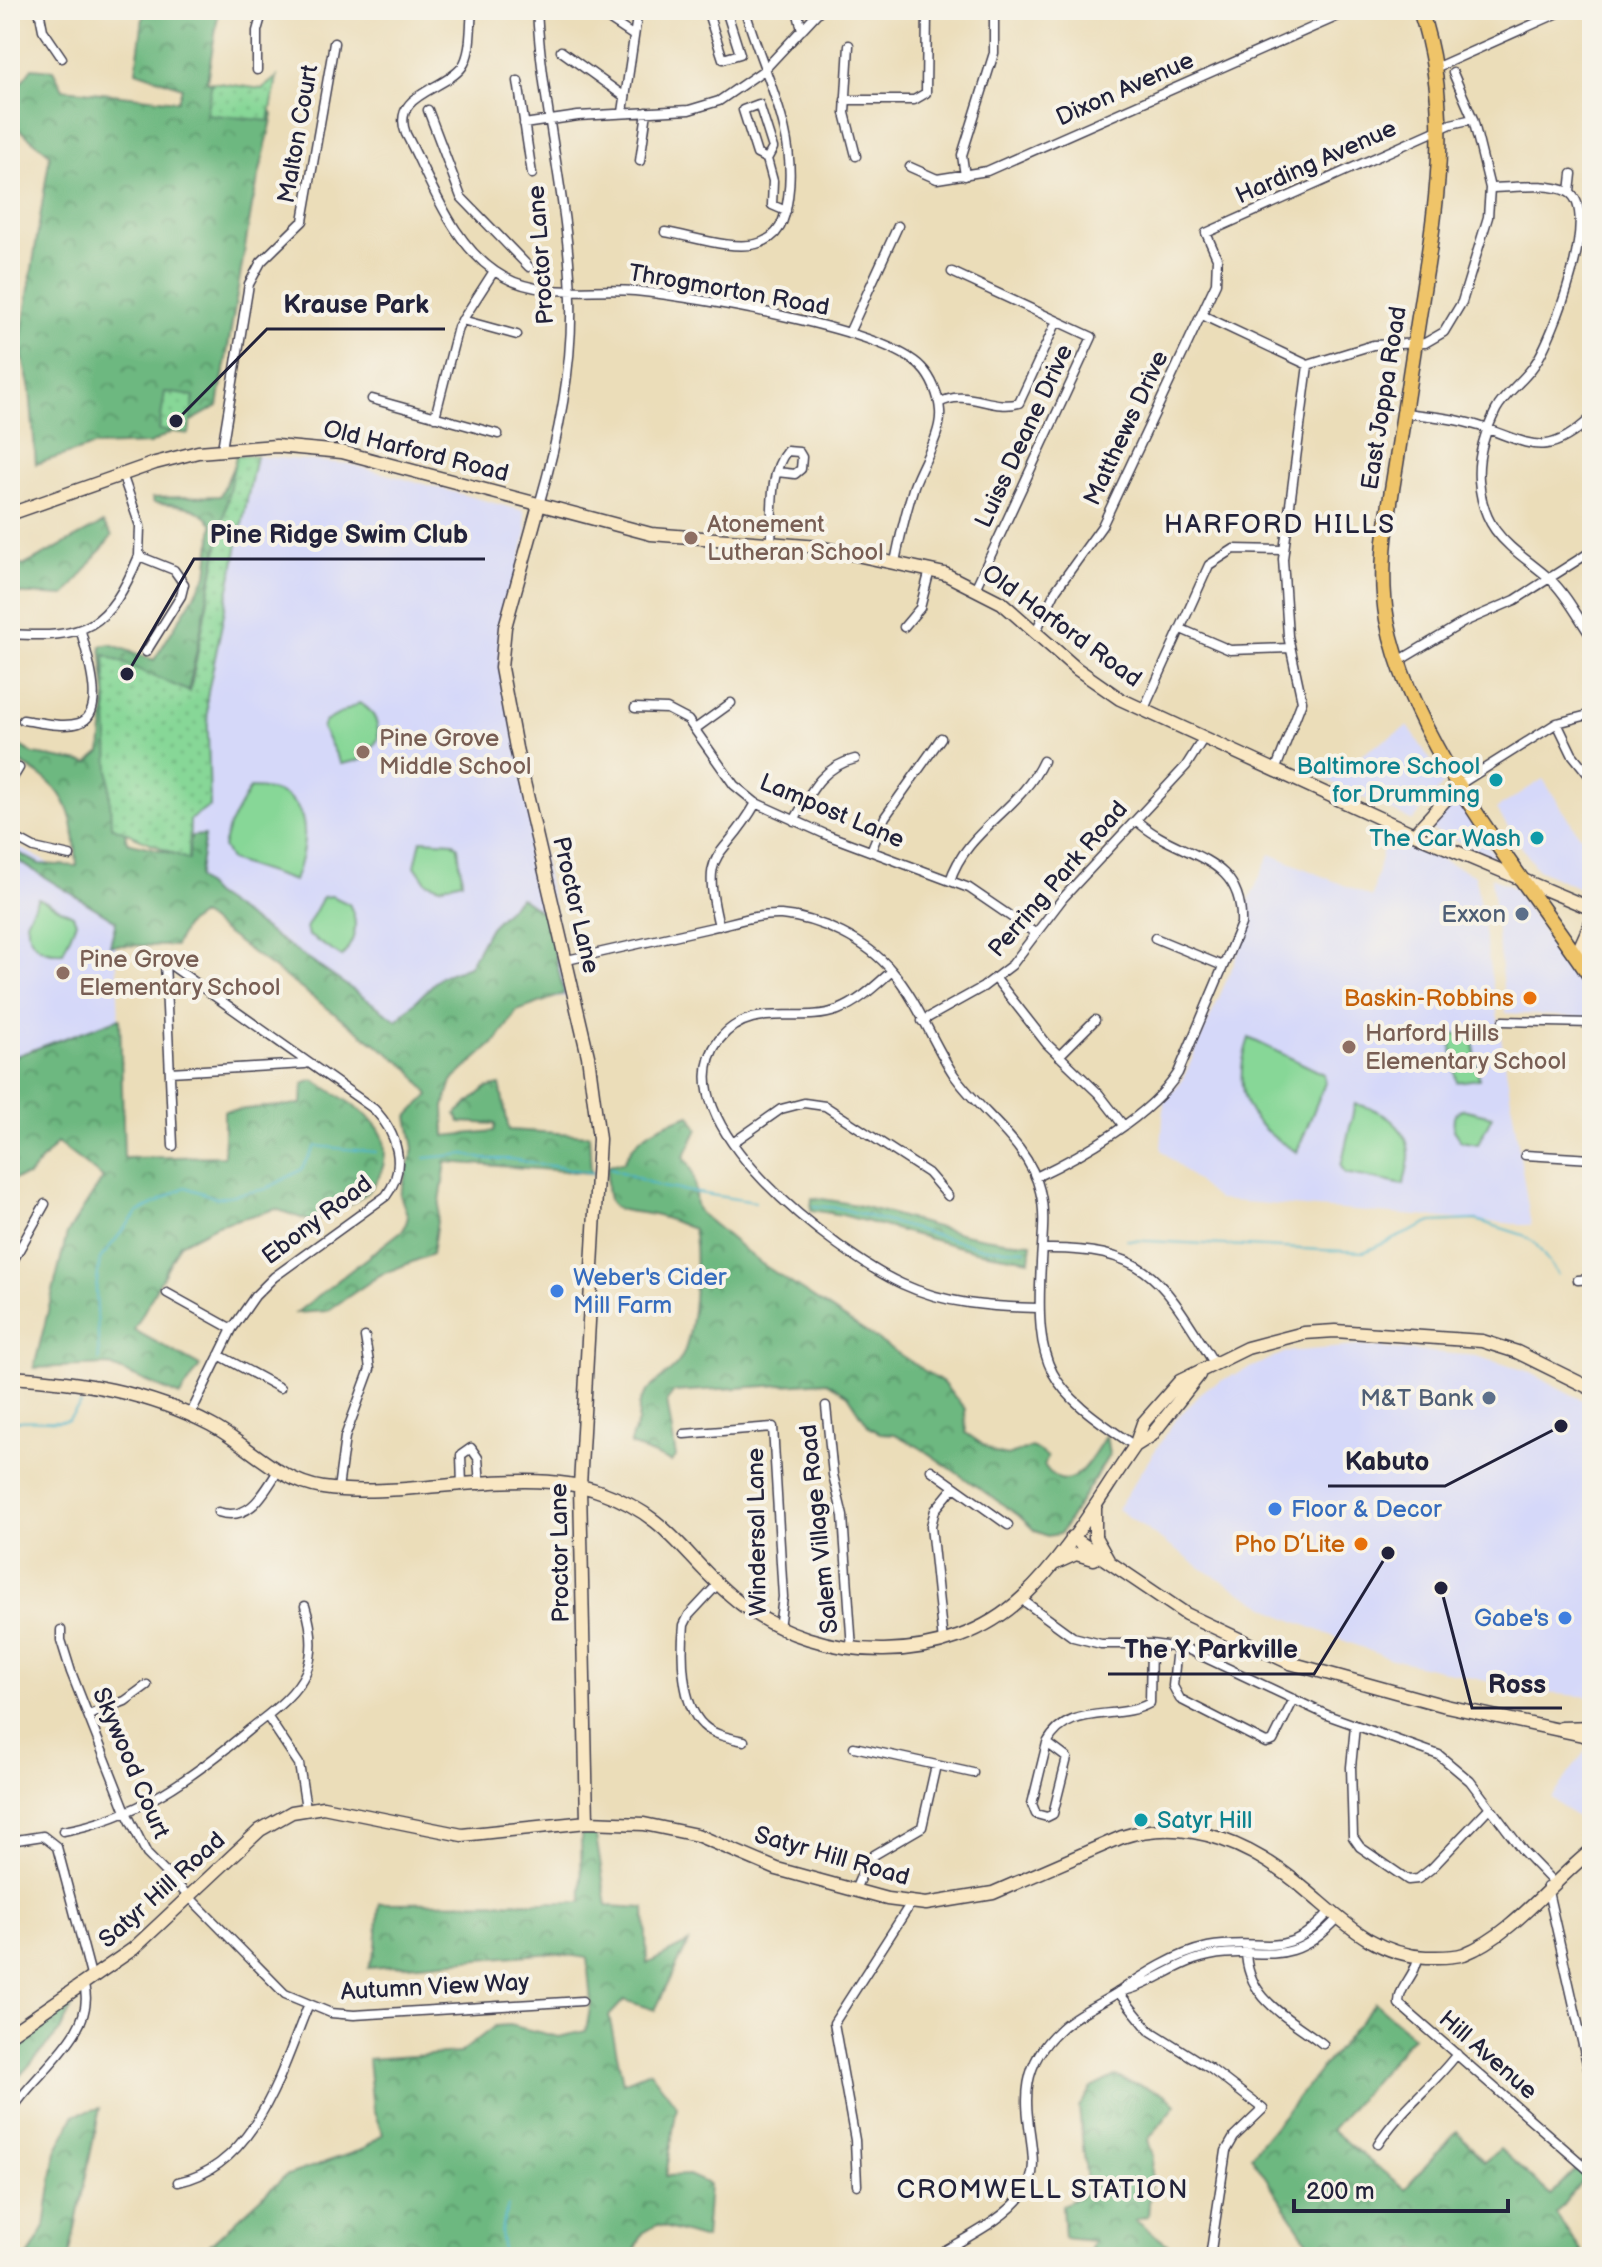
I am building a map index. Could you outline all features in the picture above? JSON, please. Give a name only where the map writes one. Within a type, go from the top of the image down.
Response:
[{"type":"main road","name":"East Joppa Road","points":[[1420,10],[1435,68],[1442,129],[1437,202],[1383,571],[1386,615],[1397,662],[1422,724],[1592,979]]},
{"type":"street","points":[[39,10],[43,30],[62,58]]},
{"type":"street","points":[[257,70],[257,31],[263,10]]},
{"type":"street","name":"Throgmorton Road","points":[[472,10],[465,63],[454,74],[414,99],[403,118],[404,131],[471,251],[494,271],[528,287],[634,291],[683,298],[849,333],[918,364],[933,385],[939,403]]},
{"type":"street","name":"Proctor Lane","points":[[537,10],[571,290],[568,363],[555,446],[505,627],[501,668],[516,748],[591,1071],[599,1139],[580,1486],[587,1822]]},
{"type":"street","points":[[595,10],[634,36]]},
{"type":"street","points":[[623,112],[638,10]]},
{"type":"street","points":[[707,10],[723,59],[740,54],[726,10]]},
{"type":"street","points":[[797,10],[802,30]]},
{"type":"street","points":[[524,124],[704,106],[733,94],[764,70],[820,10]]},
{"type":"street","points":[[845,100],[914,100],[926,93],[927,10]]},
{"type":"street","points":[[965,176],[962,155],[994,53],[994,10]]},
{"type":"street","name":"Dixon Avenue","points":[[910,167],[937,179],[965,176],[1014,161],[1352,10]]},
{"type":"street","points":[[1540,10],[1544,19]]},
{"type":"street","points":[[1435,68],[1565,10]]},
{"type":"street","points":[[665,232],[752,245],[776,233],[786,211],[791,152],[775,93],[764,70],[746,13],[729,22]]},
{"type":"street","name":"Malton Court","points":[[222,449],[249,284],[261,262],[303,221],[334,43]]},
{"type":"street","points":[[849,45],[845,100],[856,156]]},
{"type":"street","points":[[561,51],[625,97]]},
{"type":"street","points":[[1202,315],[1308,365],[1373,345],[1414,346],[1439,336],[1462,302],[1488,217],[1490,188],[1473,119],[1453,73]]},
{"type":"street","points":[[518,81],[532,174]]},
{"type":"street","points":[[767,159],[757,154],[743,110],[759,104],[773,148],[767,159],[773,181],[772,205],[786,211]]},
{"type":"street","points":[[428,110],[461,197],[529,267]]},
{"type":"street","points":[[640,161],[647,112]]},
{"type":"street","name":"Harding Avenue","points":[[1206,233],[1442,129],[1473,119]]},
{"type":"street","points":[[1572,174],[1570,192],[1583,212],[1584,243],[1542,353],[1498,406],[1480,453],[1479,478],[1486,512],[1506,546],[1549,578],[1592,638]]},
{"type":"street","points":[[1490,188],[1570,192]]},
{"type":"street","points":[[444,206],[461,197]]},
{"type":"street","points":[[849,333],[898,226]]},
{"type":"street","name":"Matthews Drive","points":[[1036,631],[1061,582],[1102,526],[1202,315],[1219,273],[1214,245],[1206,233]]},
{"type":"street","points":[[435,417],[462,320],[494,271]]},
{"type":"street","points":[[895,562],[913,488],[939,421],[939,403],[957,396],[1009,405],[1019,403],[1057,321],[952,272]]},
{"type":"street","points":[[462,320],[517,335]]},
{"type":"street","name":"Luiss Deane Drive","points":[[976,587],[1092,337],[1057,321]]},
{"type":"street","points":[[1275,771],[1302,701],[1290,648],[1283,550],[1308,365]]},
{"type":"street","points":[[372,399],[498,434]]},
{"type":"street","points":[[1404,413],[1456,420],[1517,442],[1546,446],[1568,437],[1592,417]]},
{"type":"street","name":"Old Harford Road","points":[[10,514],[172,458],[222,449],[276,446],[342,452],[663,536],[819,547],[930,570],[976,587],[1036,631],[1091,680],[1143,711],[1414,834],[1592,909]]},
{"type":"street","points":[[771,543],[777,472]]},
{"type":"street","points":[[10,634],[56,637],[81,631],[115,600],[139,556],[140,526],[122,474]]},
{"type":"street","points":[[1143,711],[1205,572],[1218,557],[1241,548],[1283,550]]},
{"type":"street","points":[[1397,662],[1592,551]]},
{"type":"street","points":[[139,556],[174,570],[184,584],[181,596],[146,652]]},
{"type":"street","points":[[904,627],[920,608],[930,570]]},
{"type":"street","points":[[1181,629],[1230,650],[1290,648]]},
{"type":"street","points":[[23,720],[75,724],[90,716],[93,683],[81,631]]},
{"type":"street","points":[[695,729],[731,703]]},
{"type":"street","name":"Lampost Lane","points":[[635,708],[674,711],[695,729],[734,785],[756,803],[980,894],[1035,933]]},
{"type":"street","points":[[1414,834],[1460,784],[1557,723],[1592,714]]},
{"type":"street","points":[[1557,723],[1572,754],[1592,779]]},
{"type":"street","points":[[871,851],[885,817],[941,738]]},
{"type":"street","name":"Perring Park Road","points":[[922,1021],[996,979],[1078,881],[1186,766],[1203,739]]},
{"type":"street","points":[[794,821],[820,777],[836,765],[855,759]]},
{"type":"street","points":[[950,881],[959,858],[1029,783],[1043,761]]},
{"type":"street","points":[[10,783],[19,768]]},
{"type":"street","points":[[719,926],[709,881],[713,861],[756,803]]},
{"type":"street","points":[[1036,1177],[1123,1125],[1155,1102],[1171,1084],[1241,924],[1240,899],[1231,879],[1217,865],[1157,838],[1136,820]]},
{"type":"street","points":[[10,835],[34,848],[70,856]]},
{"type":"street","points":[[567,960],[763,916],[796,917],[849,937],[892,971],[959,1082],[1021,1151],[1036,1177],[1043,1202],[1038,1308],[1042,1350],[1056,1381],[1077,1405],[1135,1446]]},
{"type":"street","points":[[1576,956],[1592,920]]},
{"type":"street","points":[[1155,938],[1223,966]]},
{"type":"street","name":"Ebony Road","points":[[170,1072],[165,961],[306,1064],[374,1109],[388,1124],[399,1154],[394,1182],[382,1200],[274,1277],[246,1307],[190,1415]]},
{"type":"street","points":[[892,971],[859,999],[837,1010],[758,1015],[725,1033],[712,1052],[706,1084],[711,1106],[767,1186],[791,1210],[900,1284],[954,1302],[1038,1308]]},
{"type":"street","points":[[996,979],[1059,1056],[1099,1094],[1123,1125]]},
{"type":"street","points":[[1059,1056],[1095,1020]]},
{"type":"street","points":[[1503,1021],[1592,1023]]},
{"type":"street","points":[[173,1146],[170,1072],[306,1064]]},
{"type":"street","points":[[734,1142],[781,1109],[804,1103],[825,1106],[928,1173],[948,1196]]},
{"type":"street","points":[[1525,1155],[1592,1159]]},
{"type":"street","points":[[10,1266],[45,1204]]},
{"type":"street","points":[[1042,1249],[1104,1253],[1140,1266],[1167,1290],[1214,1363]]},
{"type":"street","points":[[1578,1280],[1592,1279]]},
{"type":"street","points":[[167,1293],[232,1329]]},
{"type":"street","points":[[10,1377],[106,1387],[190,1415],[222,1431],[278,1471],[312,1486],[338,1489],[580,1486],[624,1501],[653,1519],[678,1538],[718,1584],[751,1612],[779,1628],[817,1642],[852,1649],[895,1650],[943,1642],[978,1628],[1021,1599],[1053,1565],[1135,1446],[1143,1423],[1162,1399],[1180,1381],[1199,1375],[1214,1363],[1247,1348],[1304,1333],[1335,1331],[1443,1336],[1482,1341],[1517,1352],[1592,1389]]},
{"type":"street","points":[[338,1489],[345,1437],[370,1369],[365,1337]]},
{"type":"street","points":[[219,1355],[280,1388]]},
{"type":"street","name":"Salem Village Road","points":[[826,1406],[833,1475],[843,1516],[852,1649]]},
{"type":"street","name":"Windersal Lane","points":[[684,1434],[773,1427],[783,1597],[779,1628]]},
{"type":"street","points":[[462,1486],[461,1455],[471,1448],[478,1458],[480,1485]]},
{"type":"street","points":[[931,1470],[1008,1525]]},
{"type":"street","points":[[218,1512],[229,1515],[248,1510],[278,1471]]},
{"type":"street","points":[[943,1642],[931,1526],[935,1510],[954,1487]]},
{"type":"street","points":[[1095,1504],[1095,1537],[1115,1568]]},
{"type":"street","points":[[1072,1537],[1211,1628],[1290,1663],[1456,1708],[1592,1737]]},
{"type":"street","points":[[1053,1565],[1081,1554],[1115,1568]]},
{"type":"street","points":[[718,1584],[689,1615],[684,1625],[688,1698],[703,1726],[722,1736],[744,1741]]},
{"type":"street","points":[[1021,1599],[1073,1637],[1101,1644],[1177,1647],[1197,1653],[1355,1726],[1439,1755],[1459,1771],[1550,1884],[1592,2085]]},
{"type":"street","points":[[63,1831],[127,1814],[195,1774],[267,1716],[289,1695],[306,1671],[312,1637],[305,1606]]},
{"type":"street","name":"Skywood Court","points":[[61,1630],[62,1646],[127,1814],[147,1854],[189,1899]]},
{"type":"street","points":[[1047,1743],[1067,1758],[1051,1817],[1036,1814],[1032,1804],[1047,1743],[1054,1732],[1076,1718],[1150,1703],[1151,1644]]},
{"type":"street","points":[[1177,1647],[1173,1686],[1180,1699],[1266,1743],[1273,1741],[1294,1699]]},
{"type":"street","points":[[89,1715],[125,1701],[147,1685]]},
{"type":"street","points":[[267,1716],[299,1764],[306,1808]]},
{"type":"street","points":[[1355,1726],[1351,1767],[1353,1837],[1360,1847],[1408,1880],[1418,1879],[1432,1868],[1490,1807]]},
{"type":"street","points":[[1558,1729],[1592,1727]]},
{"type":"street","points":[[854,1747],[973,1773]]},
{"type":"street","points":[[855,1890],[867,1862],[874,1855],[922,1827],[936,1765]]},
{"type":"street","name":"Satyr Hill Road","points":[[10,2034],[88,1983],[140,1944],[260,1830],[281,1816],[306,1808],[337,1808],[462,1835],[587,1822],[644,1824],[681,1831],[769,1866],[911,1903],[947,1902],[993,1893],[1122,1837],[1156,1829],[1179,1828],[1218,1837],[1252,1852],[1293,1880],[1370,1942],[1418,1956],[1453,1956],[1474,1949],[1513,1921],[1550,1884],[1592,1850]]},
{"type":"street","points":[[10,1841],[43,1836],[57,1847],[88,1983],[85,2010],[63,2052],[33,2081],[10,2113]]},
{"type":"street","name":"Autumn View Way","points":[[189,1899],[266,1979],[308,2006],[354,2015],[582,2001]]},
{"type":"street","points":[[857,2185],[855,2140],[834,2023],[862,1973],[911,1903]]},
{"type":"street","points":[[936,2257],[1024,2193],[1032,2161],[1025,2112],[1027,2082],[1032,2069],[1059,2029],[1131,1981],[1184,1954],[1208,1947],[1296,1951],[1316,1941],[1334,1915]]},
{"type":"street","points":[[1246,1950],[1248,1975],[1256,1990],[1323,2044]]},
{"type":"street","name":"Hill Avenue","points":[[1418,1956],[1417,1971],[1400,1994],[1399,2004],[1592,2173]]},
{"type":"street","points":[[1118,1992],[1149,2030],[1211,2069],[1263,2109],[1234,2137],[1226,2151],[1210,2257]]},
{"type":"street","points":[[178,2182],[190,2179],[212,2165],[257,2122],[308,2006]]},
{"type":"street","points":[[1378,2144],[1401,2112],[1429,2090],[1457,2054]]},
{"type":"shaded area","name":"Pine Grove Middle School","points":[[256,456],[349,464],[524,511],[527,530],[500,651],[572,995],[507,1009],[461,1066],[188,877],[190,820],[210,806],[207,697]]},
{"type":"shaded area","points":[[1408,726],[1445,782],[1413,821],[1322,778]]},
{"type":"shaded area","points":[[1543,779],[1579,835],[1592,842],[1592,870],[1585,891],[1536,868],[1496,809]]},
{"type":"shaded area","points":[[1455,798],[1496,858],[1429,829]]},
{"type":"shaded area","name":"Harford Hills Elementary School","points":[[1386,835],[1475,875],[1531,1225],[1218,1200],[1161,1150],[1164,1103],[1184,1077],[1245,938],[1248,903],[1270,854],[1372,897]]},
{"type":"shaded area","name":"Pine Grove Elementary School","points":[[10,842],[114,899],[120,1047],[10,1079]]},
{"type":"shaded area","points":[[1491,877],[1513,888],[1592,1002],[1592,1018],[1506,1013]]},
{"type":"shaded area","points":[[1358,1346],[1476,1356],[1527,1371],[1592,1405],[1592,1697],[1533,1692],[1388,1658],[1280,1615],[1201,1568],[1117,1509],[1175,1420],[1207,1387],[1286,1352]]},
{"type":"shaded area","points":[[1587,1749],[1592,1753],[1592,1829],[1551,1798]]},
{"type":"green space","points":[[144,10],[219,10],[207,81],[237,96],[267,102],[273,115],[252,206],[218,406],[150,444],[93,446],[36,464],[30,389],[20,346],[50,154],[10,122],[10,84],[17,88],[32,68],[53,70],[63,89],[178,101],[182,87],[136,71]]},
{"type":"green space","points":[[277,77],[269,121],[206,114],[212,82],[262,89]]},
{"type":"green space","points":[[165,392],[194,396],[189,434],[159,430]]},
{"type":"green space","points":[[236,455],[256,456],[207,697],[210,806],[190,820],[189,860],[111,826],[105,655],[190,692]]},
{"type":"green space","points":[[235,463],[188,693],[116,793],[127,842],[180,855],[192,836],[205,835],[198,878],[213,894],[397,1020],[440,977],[469,966],[490,927],[520,897],[546,915],[564,994],[517,1011],[497,1040],[452,1081],[444,1107],[445,1136],[494,1131],[495,1124],[460,1122],[456,1114],[486,1088],[500,1085],[509,1130],[589,1135],[591,1173],[446,1162],[432,1254],[380,1275],[327,1311],[296,1313],[404,1229],[408,1217],[400,1195],[414,1149],[408,1116],[429,1095],[410,1069],[201,915],[186,925],[175,946],[110,945],[116,921],[10,856],[10,848],[39,864],[77,866],[73,827],[63,799],[44,778],[10,757],[10,740],[34,754],[88,763],[101,752],[106,695],[101,646],[110,644],[154,660],[207,575],[213,524],[194,509],[154,503],[152,498],[220,496]]},
{"type":"green space","points":[[103,523],[112,536],[65,596],[10,593],[10,567],[25,565]]},
{"type":"green space","points":[[359,703],[374,718],[378,739],[365,759],[341,764],[322,728],[325,722]]},
{"type":"green space","points":[[250,788],[271,790],[286,796],[302,818],[303,847],[294,881],[230,860],[223,847],[229,826]]},
{"type":"green space","points":[[421,840],[453,842],[458,847],[462,881],[440,887],[426,882],[415,866]]},
{"type":"green space","points":[[332,896],[349,904],[354,918],[353,938],[342,957],[308,935],[306,928],[323,897]]},
{"type":"green space","points":[[38,898],[73,915],[76,922],[63,952],[42,949],[30,936],[26,921]]},
{"type":"green space","points":[[120,1018],[124,1158],[224,1156],[224,1111],[302,1104],[303,1084],[314,1080],[368,1117],[379,1129],[384,1142],[384,1165],[379,1177],[362,1197],[338,1211],[312,1222],[276,1209],[217,1225],[180,1244],[134,1330],[200,1366],[180,1396],[108,1365],[34,1368],[67,1234],[103,1178],[57,1143],[28,1176],[10,1180],[10,1058]]},
{"type":"green space","points":[[1472,1032],[1479,1079],[1457,1082],[1450,1035]]},
{"type":"green space","points":[[1249,1038],[1324,1074],[1325,1083],[1297,1152],[1266,1131],[1247,1106],[1241,1075]]},
{"type":"green space","points":[[1355,1104],[1382,1114],[1403,1134],[1409,1157],[1404,1185],[1345,1173],[1341,1166]]},
{"type":"green space","points":[[1462,1109],[1492,1116],[1478,1144],[1461,1141],[1453,1130],[1454,1116]]},
{"type":"green space","points":[[690,1115],[698,1129],[684,1157],[693,1173],[700,1213],[759,1262],[943,1383],[965,1409],[966,1433],[995,1453],[1007,1456],[1032,1447],[1048,1457],[1044,1465],[1054,1476],[1063,1480],[1080,1472],[1106,1435],[1109,1455],[1060,1534],[1047,1536],[1035,1531],[1018,1515],[919,1447],[895,1434],[880,1433],[869,1427],[848,1395],[827,1382],[674,1392],[667,1401],[676,1457],[671,1462],[631,1445],[643,1397],[678,1363],[684,1352],[694,1298],[695,1242],[693,1229],[662,1217],[616,1208],[608,1195],[608,1165],[624,1162],[635,1144],[651,1131]]},
{"type":"green space","points":[[812,1198],[867,1208],[974,1236],[1032,1243],[1030,1260],[975,1251],[842,1215],[811,1210]]},
{"type":"green space","points":[[581,1834],[596,1836],[607,1906],[645,1908],[647,1964],[688,1943],[655,2010],[624,2000],[609,2016],[623,2082],[650,2071],[677,2106],[666,2176],[689,2175],[709,2184],[705,2239],[657,2225],[643,2233],[632,2257],[196,2257],[285,2176],[364,2149],[383,2134],[373,2110],[368,2059],[460,2053],[495,2026],[509,2025],[559,2037],[586,2031],[591,2003],[587,1958],[554,1953],[368,1968],[376,1948],[379,1903],[582,1902]]},
{"type":"green space","points":[[75,2001],[60,2031],[10,2087],[10,2045]]},
{"type":"green space","points":[[1375,2003],[1413,2036],[1331,2130],[1405,2189],[1457,2131],[1484,2162],[1500,2149],[1551,2195],[1592,2153],[1592,2174],[1587,2174],[1556,2214],[1583,2254],[1577,2257],[1437,2257],[1415,2248],[1407,2257],[1318,2257],[1251,2155]]},
{"type":"green space","points":[[1115,2076],[1165,2094],[1176,2105],[1148,2140],[1153,2156],[1148,2216],[1135,2220],[1168,2245],[1174,2257],[1087,2257],[1093,2241],[1064,2238],[1062,2205],[1088,2193],[1079,2108],[1091,2088]]},
{"type":"green space","points":[[100,2108],[69,2257],[28,2257],[45,2227],[56,2151],[75,2114]]},
{"type":"waterway","points":[[99,1360],[96,1289],[100,1259],[137,1213],[185,1187],[217,1198],[266,1189],[301,1170],[316,1146],[376,1152]]},
{"type":"waterway","points":[[425,1158],[466,1154],[483,1159],[510,1159],[594,1173]]},
{"type":"waterway","points":[[611,1168],[661,1187],[755,1202]]},
{"type":"waterway","points":[[814,1206],[839,1208],[982,1248],[1026,1250]]},
{"type":"waterway","points":[[1127,1240],[1364,1252],[1432,1222],[1476,1220],[1523,1235],[1535,1243],[1558,1275]]},
{"type":"waterway","points":[[10,1423],[68,1420],[81,1404]]},
{"type":"waterway","points":[[504,2257],[500,2232],[508,2206]]},
{"type":"place","name":"Krause Park","points":[[176,421]]},
{"type":"place","name":"Atonement Lutheran School","points":[[691,538]]},
{"type":"place","name":"Pine Ridge Swim Club","points":[[127,674]]},
{"type":"place","name":"Pine Grove Middle School","points":[[363,752]]},
{"type":"place","name":"Baltimore School for Drumming","points":[[1496,780]]},
{"type":"place","name":"The Car Wash","points":[[1537,838]]},
{"type":"place","name":"Exxon","points":[[1522,914]]},
{"type":"place","name":"Pine Grove Elementary School","points":[[63,973]]},
{"type":"place","name":"Baskin-Robbins","points":[[1530,998]]},
{"type":"place","name":"Harford Hills Elementary School","points":[[1349,1047]]},
{"type":"place","name":"Weber's Cider Mill Farm","points":[[557,1291]]},
{"type":"place","name":"M&T Bank","points":[[1489,1398]]},
{"type":"place","name":"Kabuto","points":[[1561,1426]]},
{"type":"place","name":"Floor & Decor","points":[[1275,1509]]},
{"type":"place","name":"Pho D’Lite","points":[[1361,1544]]},
{"type":"place","name":"The Y Parkville","points":[[1388,1553]]},
{"type":"place","name":"Ross","points":[[1441,1588]]},
{"type":"place","name":"Gabe's","points":[[1565,1618]]},
{"type":"place","name":"Satyr Hill","points":[[1141,1820]]},
{"type":"district","name":"HARFORD HILLS","points":[[1280,525]]},
{"type":"district","name":"CROMWELL STATION","points":[[1043,2190]]}]
